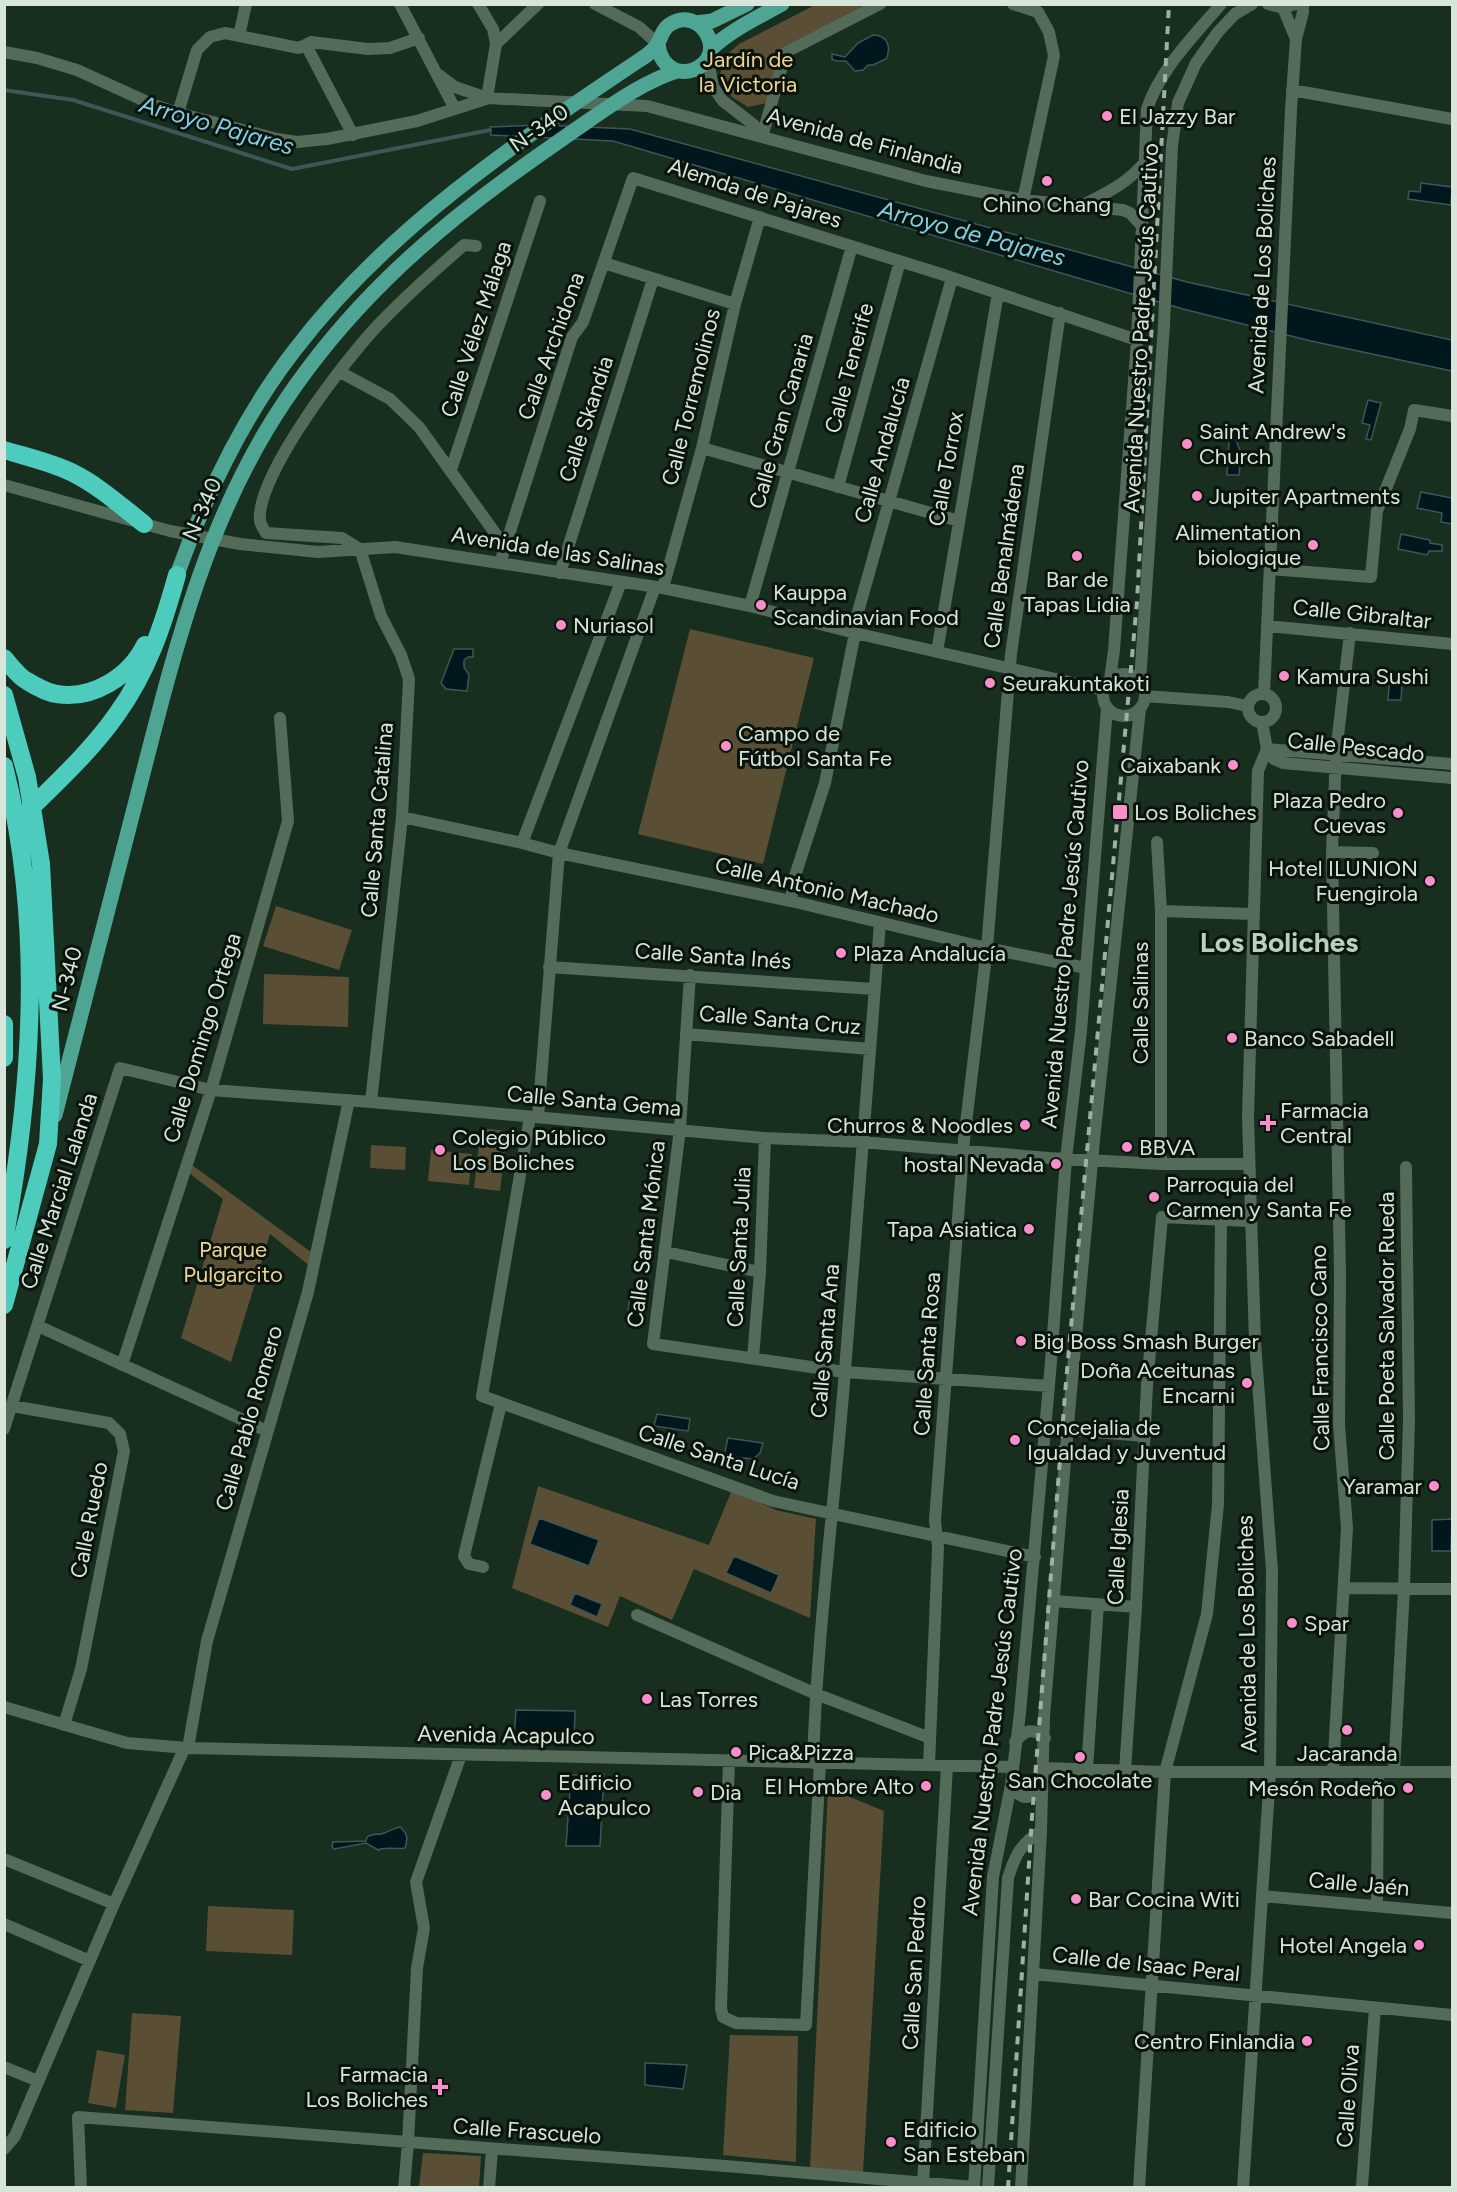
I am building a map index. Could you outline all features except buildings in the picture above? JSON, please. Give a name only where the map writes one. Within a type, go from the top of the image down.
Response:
[{"type":"highway","points":[[4,450],[44,461],[73,473],[110,496],[144,524]]},
{"type":"highway","points":[[4,658],[26,681],[57,694],[89,693],[121,676],[140,654],[177,575]]},
{"type":"highway","points":[[4,835],[81,757],[117,714],[146,666],[161,632],[177,575]]},
{"type":"highway","points":[[4,695],[27,777],[41,864],[52,1079],[48,1144],[4,1305]]},
{"type":"highway","points":[[4,766],[10,789],[23,875],[30,967],[24,1115],[4,1240]]},
{"type":"highway","points":[[4,1024],[4,1058]]},
{"type":"main road","points":[[669,25],[679,20],[712,21],[747,4]]},
{"type":"main road","name":"N-340","points":[[48,1144],[176,645],[207,554],[244,470],[290,394],[312,362],[363,301],[401,263],[441,229],[537,157],[633,90],[677,71],[688,72],[699,68],[732,32],[782,4]]},
{"type":"main road","points":[[696,22],[710,38],[710,54]]},
{"type":"main road","name":"N-340","points":[[177,575],[197,522],[228,457],[267,390],[294,350],[351,284],[427,213],[506,153],[647,55],[658,44],[669,25]]},
{"type":"main road","points":[[658,44],[662,58],[667,65],[677,71]]},
{"type":"street","points":[[239,36],[246,4]]},
{"type":"street","points":[[400,4],[455,109]]},
{"type":"street","points":[[4,52],[37,58],[77,70],[178,114],[297,142],[353,135],[417,121],[487,98],[496,44],[493,29],[478,4]]},
{"type":"street","points":[[496,44],[537,4]]},
{"type":"street","points":[[595,4],[639,27],[658,44]]},
{"type":"street","points":[[762,137],[786,52],[880,4]]},
{"type":"street","points":[[1013,4],[1038,12],[1049,32],[1054,56],[1023,200]]},
{"type":"street","name":"Avenida Nuestro Padre Jesús Cautivo","points":[[1110,679],[1137,340],[1147,109],[1153,89],[1221,4]]},
{"type":"street","name":"Avenida Nuestro Padre Jesús Cautivo","points":[[1140,681],[1164,324],[1172,146],[1178,103],[1196,63],[1218,32],[1235,14],[1252,4]]},
{"type":"street","points":[[1268,4],[1289,6]]},
{"type":"street","name":"Avenida de Los Boliches","points":[[1264,694],[1293,90],[1296,39],[1303,4]]},
{"type":"street","name":"Avenida de Los Boliches","points":[[1289,6],[1296,39]]},
{"type":"street","points":[[639,27],[669,25]]},
{"type":"street","points":[[178,114],[197,50],[210,37],[225,33],[299,48],[311,42],[368,49],[390,48],[419,38]]},
{"type":"street","points":[[306,45],[353,135]]},
{"type":"street","points":[[710,54],[713,87],[723,101],[754,125],[762,137]]},
{"type":"street","name":"Avenida de Finlandia","points":[[439,75],[455,87],[487,98],[647,106],[926,181],[1023,200],[1123,210],[1130,213],[1142,226]]},
{"type":"street","points":[[1293,90],[1452,119]]},
{"type":"street","points":[[1082,205],[1125,182],[1144,162]]},
{"type":"street","name":"Alemda de Pajares","points":[[633,178],[900,261],[1137,340]]},
{"type":"street","name":"Calle Archidona","points":[[500,563],[572,337],[583,322],[633,178]]},
{"type":"street","name":"Calle Vélez Málaga","points":[[451,470],[540,201]]},
{"type":"street","name":"Calle Torremolinos","points":[[501,1404],[482,1396],[534,1117],[559,853],[659,587],[702,448],[735,304],[760,217]]},
{"type":"street","points":[[360,549],[342,538],[266,533],[260,522],[263,495],[281,456],[313,407],[378,325],[416,287],[464,245],[476,246]]},
{"type":"street","name":"Calle Gran Canaria","points":[[750,606],[852,246]]},
{"type":"street","name":"Calle Tenerife","points":[[838,487],[900,261]]},
{"type":"street","points":[[604,263],[735,304]]},
{"type":"street","name":"Calle Andalucía","points":[[791,901],[794,879],[825,783],[856,619],[952,278]]},
{"type":"street","name":"Calle Skandia","points":[[560,573],[653,279]]},
{"type":"street","name":"Calle Torrox","points":[[937,652],[998,293]]},
{"type":"street","name":"Calle Benalmádena","points":[[987,948],[1010,670],[1060,313]]},
{"type":"street","points":[[340,372],[390,399],[419,427],[505,547]]},
{"type":"street","points":[[1270,569],[1371,577],[1377,511],[1410,429],[1414,410],[1452,416]]},
{"type":"street","points":[[702,448],[959,521]]},
{"type":"street","name":"Avenida de las Salinas","points":[[4,485],[170,531],[240,544],[318,552],[395,547],[659,587],[750,606],[1010,670],[1103,690]]},
{"type":"street","name":"Calle Santa Catalina","points":[[360,549],[381,615],[402,655],[409,679],[402,818],[371,1102]]},
{"type":"street","points":[[522,843],[621,582]]},
{"type":"street","name":"Calle Gibraltar","points":[[1268,626],[1452,644]]},
{"type":"street","name":"Calle Francisco Cano","points":[[1333,1772],[1347,1528],[1340,1425],[1340,1261],[1332,852],[1336,753],[1350,633]]},
{"type":"street","points":[[1129,674],[1140,681],[1145,696],[1140,709],[1130,716],[1123,716],[1107,708],[1103,690],[1110,679],[1116,675],[1129,674]]},
{"type":"street","points":[[1264,694],[1272,698],[1276,711],[1270,719],[1262,723],[1250,717],[1247,706],[1255,695],[1264,694]]},
{"type":"street","points":[[1145,696],[1228,702],[1247,706]]},
{"type":"street","name":"Avenida Nuestro Padre Jesús Cautivo","points":[[974,2187],[993,1877],[1011,1785],[1014,1744],[1020,1713],[1035,1557],[1066,1158],[1082,1031],[1107,708]]},
{"type":"street","name":"Avenida Nuestro Padre Jesús Cautivo","points":[[1021,2187],[1041,1831],[1044,1717],[1093,1161],[1140,709]]},
{"type":"street","name":"Calle Domingo Ortega","points":[[122,1365],[211,1090],[288,821],[280,718]]},
{"type":"street","name":"Avenida de Los Boliches","points":[[1243,2187],[1270,1773],[1272,1571],[1255,1342],[1248,1164],[1258,771],[1267,749],[1262,723]]},
{"type":"street","name":"Calle Pescado","points":[[1267,749],[1452,764]]},
{"type":"street","name":"Calle Pescado","points":[[1267,749],[1274,759],[1283,763],[1452,778]]},
{"type":"street","name":"Calle Antonio Machado","points":[[402,818],[791,901],[987,948],[1086,968]]},
{"type":"street","name":"Calle Salinas","points":[[1157,842],[1161,911],[1161,1164]]},
{"type":"street","points":[[1332,852],[1373,853]]},
{"type":"street","points":[[1161,911],[1253,914]]},
{"type":"street","name":"Calle Santa Ana","points":[[729,1760],[721,2008],[723,2017],[736,2023],[806,2025],[817,1763],[816,1694],[845,1372],[880,923]]},
{"type":"street","name":"Calle Santa Rosa","points":[[929,1765],[937,1536],[935,1520],[963,1151],[987,948]]},
{"type":"street","name":"Calle Santa Inés","points":[[549,967],[874,989]]},
{"type":"street","name":"Calle Santa Mónica","points":[[690,975],[680,1129],[653,1344],[753,1358]]},
{"type":"street","name":"Calle Santa Cruz","points":[[686,1034],[870,1049]]},
{"type":"street","name":"Calle Santa Gema","points":[[120,1068],[211,1090],[348,1100],[765,1138],[862,1142],[1093,1161],[1248,1164]]},
{"type":"street","name":"Calle Marcial Lalanda","points":[[4,1429],[120,1068]]},
{"type":"street","name":"Calle Pablo Romero","points":[[4,2149],[15,2136],[114,1904],[187,1748],[207,1641],[308,1292],[348,1100]]},
{"type":"street","name":"Calle Santa Julia","points":[[753,1358],[760,1272],[765,1138]]},
{"type":"street","name":"Calle Poeta Salvador Rueda","points":[[1394,1772],[1404,1589],[1409,1420],[1406,1167]]},
{"type":"street","name":"Calle Iglesia","points":[[1125,1771],[1147,1385],[1162,1217],[1221,1220]]},
{"type":"street","points":[[1139,2187],[1165,1772],[1207,1614],[1218,1504],[1221,1220],[1250,1221]]},
{"type":"street","points":[[666,1252],[760,1272]]},
{"type":"street","points":[[38,1326],[267,1431]]},
{"type":"street","points":[[753,1358],[845,1372],[1049,1386]]},
{"type":"street","points":[[483,1567],[469,1564],[464,1556],[501,1404]]},
{"type":"street","name":"Calle Santa Lucía","points":[[501,1404],[773,1501],[1035,1557]]},
{"type":"street","name":"Calle Ruedo","points":[[12,1406],[109,1424],[120,1434],[124,1451],[81,1668],[64,1725]]},
{"type":"street","points":[[1069,1430],[1145,1436]]},
{"type":"street","points":[[1345,1588],[1452,1589]]},
{"type":"street","points":[[1054,1602],[1136,1607]]},
{"type":"street","points":[[1087,1769],[1093,1604]]},
{"type":"street","points":[[637,1615],[816,1694],[930,1738]]},
{"type":"street","name":"Avenida Acapulco","points":[[4,1707],[127,1743],[187,1748],[1013,1767]]},
{"type":"street","points":[[1014,1744],[1023,1732],[1032,1730],[1045,1738]]},
{"type":"street","points":[[404,2187],[417,1968],[424,1928],[416,1882],[461,1755]]},
{"type":"street","name":"Calle San Pedro","points":[[916,2184],[947,1766]]},
{"type":"street","points":[[1044,1768],[1165,1772],[1452,1772]]},
{"type":"street","points":[[1377,1906],[1378,1772]]},
{"type":"street","points":[[1011,1785],[1017,1795],[1024,1798],[1042,1791]]},
{"type":"street","name":"Avenida Nuestro Padre Jesús Cautivo","points":[[988,2187],[1008,1878],[1016,1854],[1031,1837],[1041,1831]]},
{"type":"street","points":[[4,1859],[114,1904]]},
{"type":"street","name":"Calle Jaén","points":[[1262,1896],[1452,1913]]},
{"type":"street","points":[[4,1924],[90,1961]]},
{"type":"street","name":"Calle de Isaac Peral","points":[[1034,1974],[1452,2015]]},
{"type":"street","name":"Calle Oliva","points":[[1362,2186],[1376,2008]]},
{"type":"street","points":[[4,2067],[38,2080]]},
{"type":"street","name":"Calle Frascuelo","points":[[81,2187],[78,2117],[974,2187]]},
{"type":"street","points":[[489,2187],[492,2149]]},
{"type":"street","points":[[797,2187],[798,2174]]},
{"type":"green space","name":"Jardín de la Victoria","points":[[815,5],[865,5],[783,47],[767,103],[748,107],[732,97],[719,78],[725,56],[739,44]]},
{"type":"green space","name":"Campo de Fútbol Santa Fe","points":[[690,629],[814,658],[763,864],[638,834]]},
{"type":"green space","points":[[276,906],[352,930],[339,970],[263,946]]},
{"type":"green space","points":[[264,974],[349,977],[348,1027],[263,1024]]},
{"type":"green space","points":[[481,1128],[507,1131],[500,1191],[474,1188]]},
{"type":"green space","points":[[371,1145],[406,1147],[405,1170],[370,1168]]},
{"type":"green space","points":[[431,1150],[472,1154],[469,1185],[428,1181]]},
{"type":"green space","name":"Parque Pulgarcito","points":[[188,1162],[315,1255],[313,1265],[306,1263],[270,1234],[231,1362],[181,1338],[223,1199],[185,1170]]},
{"type":"green space","points":[[538,1486],[709,1545],[732,1490],[776,1510],[816,1519],[810,1618],[694,1569],[672,1620],[620,1596],[608,1627],[512,1588]]},
{"type":"green space","points":[[828,1788],[884,1811],[863,2173],[810,2168]]},
{"type":"green space","points":[[208,1906],[294,1910],[292,1955],[206,1951]]},
{"type":"green space","points":[[132,2013],[181,2016],[173,2113],[125,2110]]},
{"type":"green space","points":[[730,2035],[798,2036],[796,2162],[723,2155]]},
{"type":"green space","points":[[97,2050],[125,2055],[116,2108],[88,2103]]},
{"type":"green space","points":[[423,2153],[481,2156],[479,2187],[419,2187]]},
{"type":"water","points":[[873,35],[882,37],[887,42],[886,59],[868,65],[863,70],[855,71],[846,61],[832,59],[832,54],[845,57],[858,43]]},
{"type":"water","name":"Arroyo de Pajares","points":[[541,125],[630,129],[1187,282],[1452,340],[1452,371],[1311,341],[1183,309],[613,141],[491,135],[490,127]]},
{"type":"water","points":[[1421,183],[1452,187],[1451,205],[1408,199],[1409,191],[1420,192]]},
{"type":"water","points":[[1368,400],[1381,403],[1371,440],[1366,439],[1370,425],[1362,423]]},
{"type":"water","points":[[1236,440],[1241,453],[1239,475],[1227,475],[1229,442]]},
{"type":"water","points":[[1421,492],[1452,498],[1452,524],[1441,522],[1442,513],[1417,508]]},
{"type":"water","points":[[1401,534],[1430,540],[1430,543],[1442,545],[1442,551],[1429,551],[1427,555],[1398,549]]},
{"type":"water","points":[[454,649],[473,649],[473,657],[464,660],[464,667],[469,675],[467,691],[446,689],[441,683]]},
{"type":"water","points":[[1390,673],[1411,675],[1410,683],[1402,683],[1401,700],[1388,700]]},
{"type":"water","points":[[630,1297],[644,1299],[639,1326],[626,1324]]},
{"type":"water","points":[[657,1414],[690,1419],[688,1431],[654,1426]]},
{"type":"water","points":[[728,1438],[763,1443],[760,1453],[753,1459],[724,1456]]},
{"type":"water","points":[[539,1518],[599,1540],[589,1566],[530,1544]]},
{"type":"water","points":[[1452,1519],[1451,1551],[1432,1551],[1432,1520]]},
{"type":"water","points":[[734,1556],[779,1575],[771,1593],[726,1573]]},
{"type":"water","points":[[575,1593],[602,1604],[597,1617],[570,1605]]},
{"type":"water","points":[[516,1710],[575,1711],[574,1741],[514,1739]]},
{"type":"water","points":[[604,1774],[600,1846],[566,1846],[571,1775]]},
{"type":"water","points":[[400,1827],[407,1836],[405,1848],[378,1850],[366,1843],[334,1849],[332,1846],[333,1842],[366,1841],[371,1835]]},
{"type":"water","points":[[645,2063],[687,2065],[683,2089],[645,2085]]},
{"type":"waterway","name":"Arroyo Pajares","points":[[4,90],[73,100],[292,169],[490,130]]},
{"type":"railway","points":[[1008,2188],[1032,1817],[1066,1382],[1137,602],[1169,4]]},
{"type":"place","name":"El Jazzy Bar","points":[[1107,116]]},
{"type":"place","name":"Chino Chang","points":[[1047,181]]},
{"type":"place","name":"Saint Andrew's Church","points":[[1187,444]]},
{"type":"place","name":"Jupiter Apartments","points":[[1197,496]]},
{"type":"place","name":"Alimentation biologique","points":[[1313,545]]},
{"type":"place","name":"Bar de Tapas Lidia","points":[[1077,556]]},
{"type":"place","name":"Kauppa Scandinavian Food","points":[[761,605]]},
{"type":"place","name":"Nuriasol","points":[[561,625]]},
{"type":"place","name":"Kamura Sushi","points":[[1284,676]]},
{"type":"place","name":"Seurakuntakoti","points":[[990,683]]},
{"type":"place","name":"Campo de Fútbol Santa Fe","points":[[726,746]]},
{"type":"place","name":"Caixabank","points":[[1233,765]]},
{"type":"place","name":"Los Boliches","points":[[1120,812]]},
{"type":"place","name":"Plaza Pedro Cuevas","points":[[1398,813]]},
{"type":"place","name":"Hotel ILUNION Fuengirola","points":[[1430,881]]},
{"type":"place","name":"Plaza Andalucía","points":[[841,953]]},
{"type":"place","name":"Banco Sabadell","points":[[1232,1038]]},
{"type":"place","name":"Farmacia Central","points":[[1268,1123]]},
{"type":"place","name":"Churros & Noodles","points":[[1025,1125]]},
{"type":"place","name":"BBVA","points":[[1127,1147]]},
{"type":"place","name":"Colegio Público Los Boliches","points":[[440,1150]]},
{"type":"place","name":"hostal Nevada","points":[[1056,1164]]},
{"type":"place","name":"Parroquia del Carmen y Santa Fe","points":[[1154,1197]]},
{"type":"place","name":"Tapa Asiatica","points":[[1029,1229]]},
{"type":"place","name":"Big Boss Smash Burger","points":[[1021,1341]]},
{"type":"place","name":"Doña Aceitunas Encarni","points":[[1247,1383]]},
{"type":"place","name":"Concejalia de Igualdad y Juventud","points":[[1015,1440]]},
{"type":"place","name":"Yaramar","points":[[1434,1486]]},
{"type":"place","name":"Spar","points":[[1292,1623]]},
{"type":"place","name":"Las Torres","points":[[647,1699]]},
{"type":"place","name":"Jacaranda","points":[[1347,1730]]},
{"type":"place","name":"Pica&Pizza","points":[[736,1752]]},
{"type":"place","name":"San Chocolate","points":[[1080,1757]]},
{"type":"place","name":"El Hombre Alto","points":[[926,1786]]},
{"type":"place","name":"Mesón Rodeño","points":[[1408,1788]]},
{"type":"place","name":"Dia","points":[[698,1792]]},
{"type":"place","name":"Edificio Acapulco","points":[[546,1795]]},
{"type":"place","name":"Bar Cocina Witi","points":[[1076,1899]]},
{"type":"place","name":"Hotel Angela","points":[[1419,1945]]},
{"type":"place","name":"Centro Finlandia","points":[[1307,2041]]},
{"type":"place","name":"Farmacia Los Boliches","points":[[440,2087]]},
{"type":"place","name":"Edificio San Esteban","points":[[891,2142]]},
{"type":"district","name":"Los Boliches","points":[[1279,942]]}]
